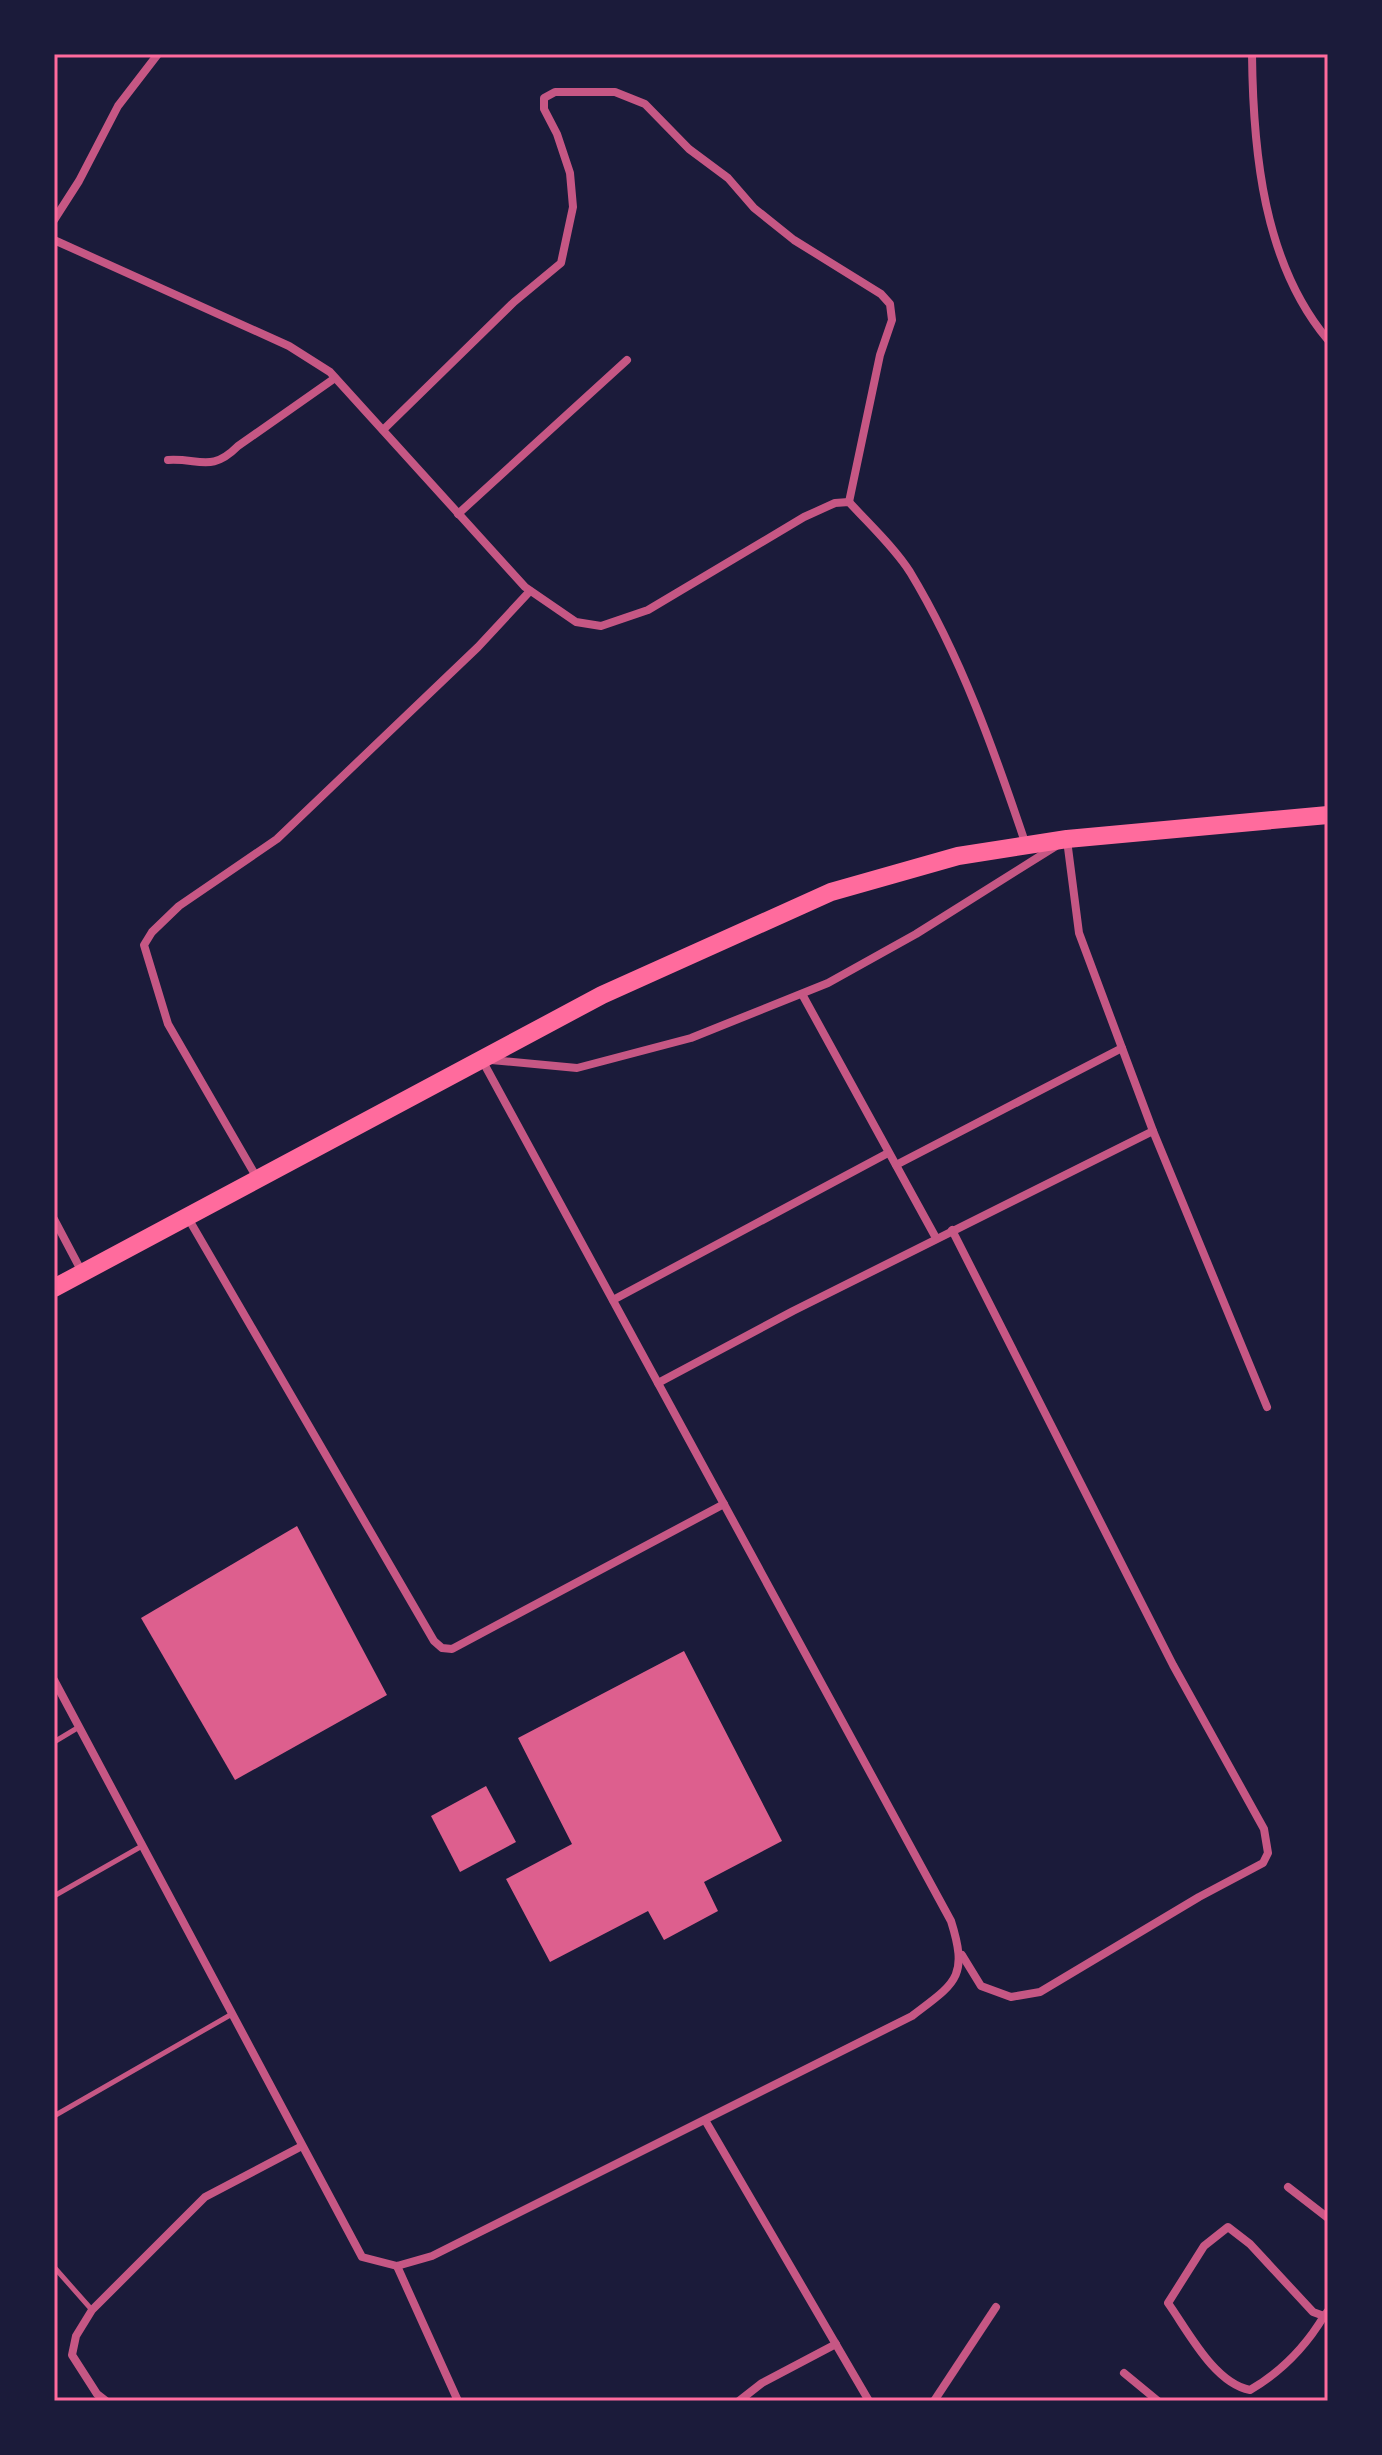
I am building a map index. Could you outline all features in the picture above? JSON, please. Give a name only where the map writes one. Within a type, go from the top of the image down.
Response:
[{"type":"highway","points":[[54,1288],[602,995],[831,892],[958,856],[1026,845],[1328,815]]},
{"type":"street","points":[[54,220],[118,106],[158,54]]},
{"type":"street","points":[[1252,54],[1253,131],[1282,264],[1328,340]]},
{"type":"street","points":[[383,430],[514,302],[561,263],[573,207],[570,173],[557,134],[544,109],[544,98],[555,92],[615,92],[645,104],[689,149],[728,178],[754,208],[794,240],[881,294],[890,304],[892,320],[880,355],[849,502]]},
{"type":"street","points":[[54,240],[289,346],[335,378],[530,591],[576,622],[601,626],[648,610],[804,517],[835,503],[849,502]]},
{"type":"street","points":[[458,514],[627,360]]},
{"type":"street","points":[[168,460],[183,459],[203,465],[224,460],[248,439],[335,378]]},
{"type":"street","points":[[849,502],[909,570],[964,684],[1000,769],[1026,845]]},
{"type":"street","points":[[257,1179],[168,1024],[144,945],[152,932],[179,906],[277,839],[478,647],[530,591]]},
{"type":"street","points":[[482,1059],[577,1068],[691,1038],[802,994],[916,934],[1067,839],[1079,933],[1153,1131],[1267,1407]]},
{"type":"street","points":[[802,994],[936,1238]]},
{"type":"street","points":[[896,1165],[1122,1048]]},
{"type":"street","points":[[482,1059],[951,1921],[962,1955],[981,1986],[1011,1997],[1040,1992],[1263,1863],[1268,1845],[1264,1829],[1173,1665],[952,1230]]},
{"type":"street","points":[[658,1383],[936,1238],[1153,1131]]},
{"type":"street","points":[[613,1300],[888,1153]]},
{"type":"street","points":[[187,1217],[434,1641],[442,1648],[452,1649],[724,1504]]},
{"type":"street","points":[[54,1219],[82,1273]]},
{"type":"street","points":[[54,1680],[362,2257],[397,2266],[432,2256],[912,2016],[952,1985],[962,1955]]},
{"type":"street","points":[[705,2120],[869,2401]]},
{"type":"street","points":[[106,2401],[97,2394],[72,2355],[76,2336],[92,2310],[205,2197],[302,2146]]},
{"type":"street","points":[[1288,2187],[1328,2218]]},
{"type":"street","points":[[1228,2227],[1250,2244],[1313,2312],[1326,2314],[1299,2350],[1269,2379],[1250,2390],[1240,2388],[1224,2376],[1168,2303],[1204,2246],[1228,2227]]},
{"type":"street","points":[[397,2266],[458,2401]]},
{"type":"street","points":[[934,2401],[996,2307]]},
{"type":"street","points":[[739,2401],[762,2383],[836,2344]]},
{"type":"street","points":[[1124,2373],[1158,2401]]},
{"type":"lane","points":[[54,1742],[79,1727]]},
{"type":"lane","points":[[54,1896],[142,1846]]},
{"type":"lane","points":[[54,2116],[232,2014]]},
{"type":"lane","points":[[54,2267],[92,2310]]},
{"type":"building","points":[[297,1526],[387,1695],[235,1780],[141,1618]]},
{"type":"building","points":[[684,1651],[782,1841],[704,1882],[718,1911],[664,1940],[648,1911],[550,1962],[506,1879],[572,1844],[518,1738]]},
{"type":"building","points":[[486,1786],[516,1842],[460,1872],[431,1816]]}]
